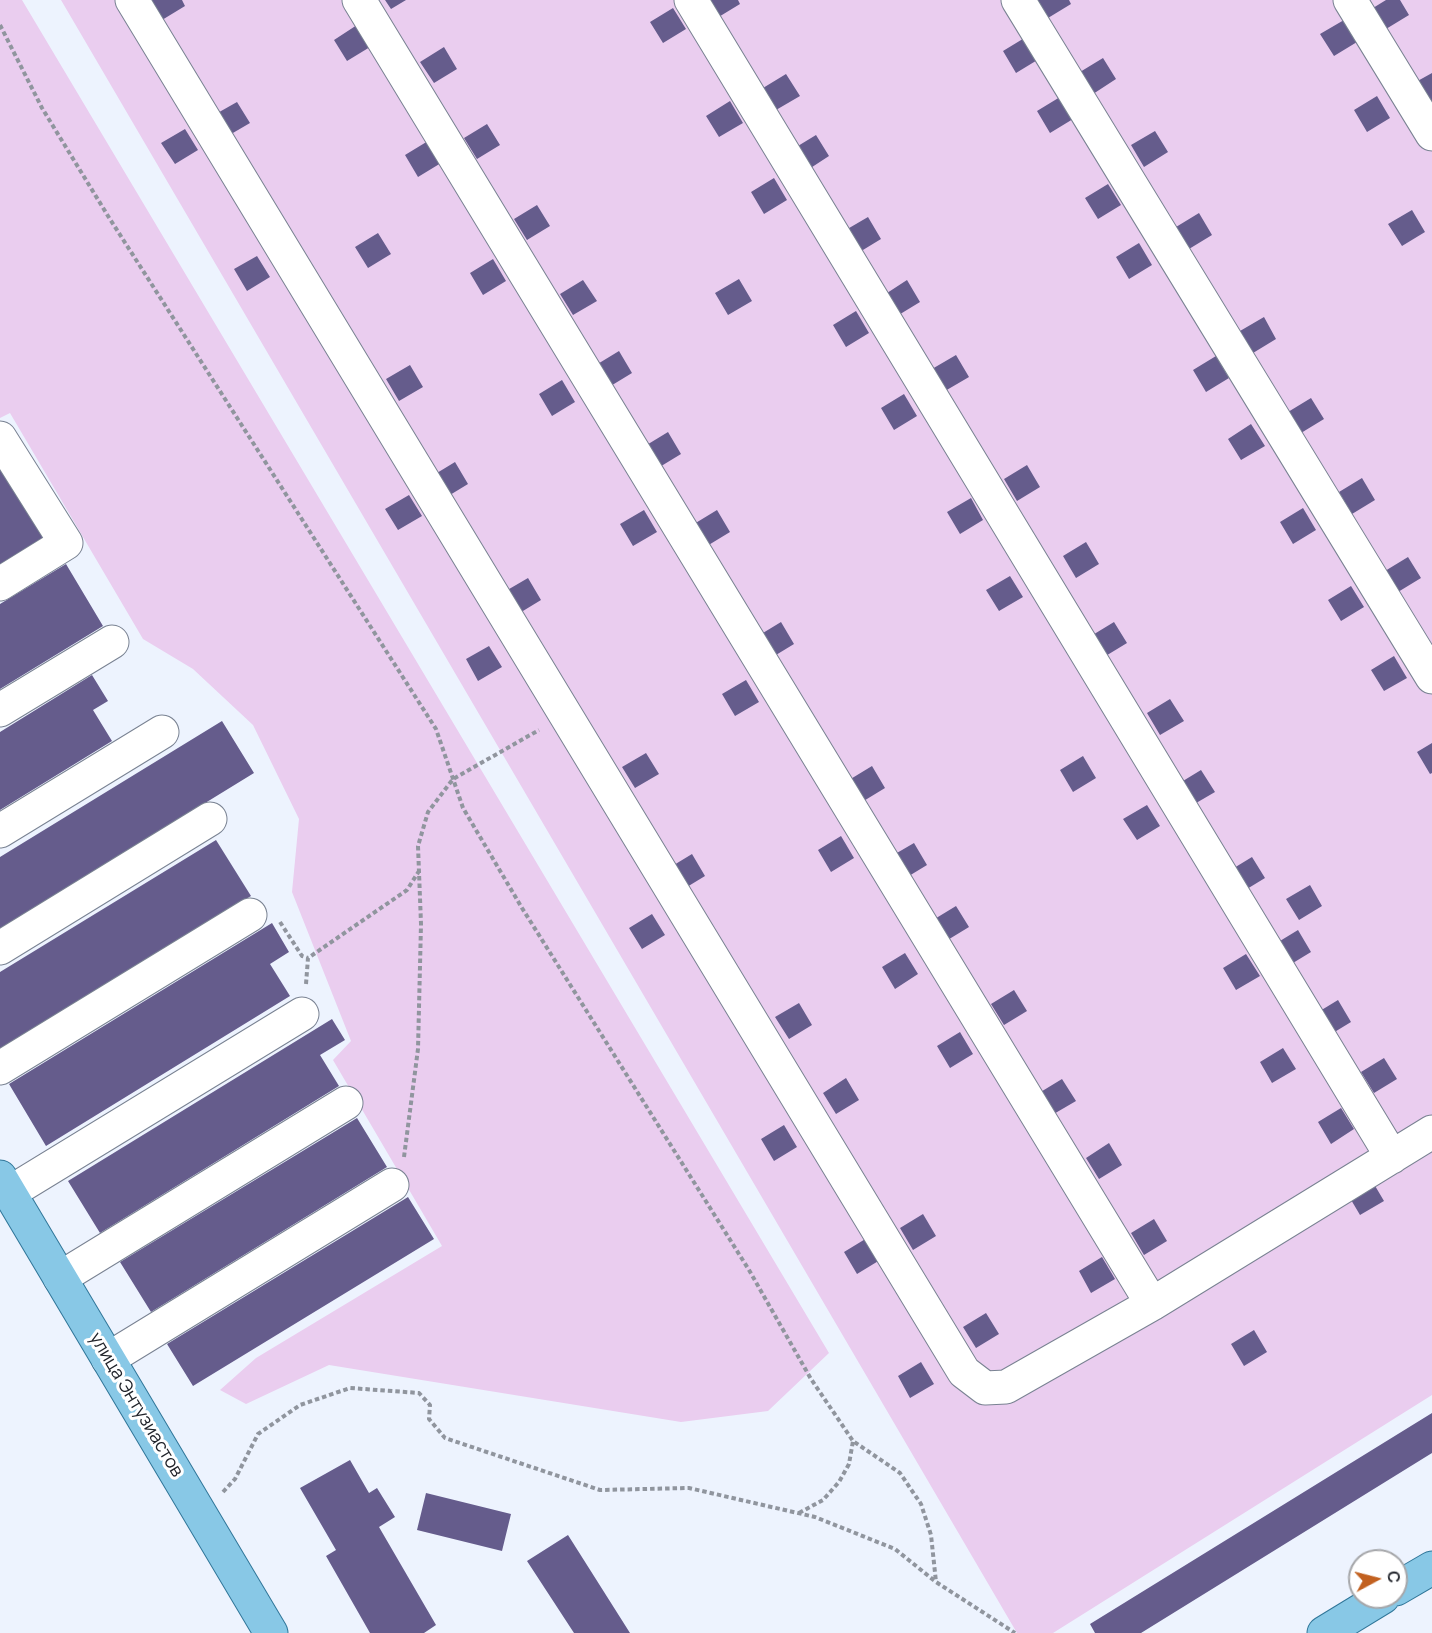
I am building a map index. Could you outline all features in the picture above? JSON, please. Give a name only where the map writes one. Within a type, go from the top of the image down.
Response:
[{"type":"main road","name":"улица Энтузиастов","points":[[5,1185],[271,1633]]},
{"type":"main road","points":[[1408,1582],[1432,1568]]},
{"type":"main road","points":[[1324,1633],[1363,1609]]},
{"type":"lane","points":[[132,0],[964,1372],[986,1388],[1006,1387],[1152,1304],[1432,1132]]},
{"type":"lane","points":[[359,0],[1152,1304]]},
{"type":"lane","points":[[691,0],[1392,1157]]},
{"type":"lane","points":[[1018,0],[1432,677]]},
{"type":"lane","points":[[1350,0],[1432,134]]},
{"type":"lane","points":[[0,438],[66,543],[0,584]]},
{"type":"lane","points":[[0,710],[112,642]]},
{"type":"lane","points":[[0,831],[162,732]]},
{"type":"lane","points":[[0,948],[210,819]]},
{"type":"lane","points":[[0,1068],[250,915]]},
{"type":"lane","points":[[5,1185],[302,1014]]},
{"type":"lane","points":[[60,1278],[346,1103]]},
{"type":"lane","points":[[108,1359],[392,1185]]},
{"type":"path","points":[[0,26],[42,108],[108,216],[436,729],[463,808],[522,908],[774,1312],[811,1379],[853,1441],[900,1473],[921,1504],[932,1535],[936,1582]]},
{"type":"path","points":[[392,1185],[404,1160],[418,1049],[420,870],[418,846],[428,812],[453,779],[502,753],[565,714]]},
{"type":"path","points":[[302,1014],[308,958],[407,890],[420,870]]},
{"type":"path","points":[[250,915],[268,910],[275,915],[302,956],[308,958]]},
{"type":"path","points":[[198,1509],[216,1498],[235,1479],[258,1434],[300,1405],[350,1389],[419,1393],[430,1405],[429,1419],[445,1438],[600,1490],[688,1488],[815,1517],[896,1549],[936,1582],[1015,1633]]},
{"type":"path","points":[[798,1513],[823,1500],[839,1482],[849,1464],[853,1441]]},
{"type":"shaded area","points":[[0,0],[22,0],[829,1353],[768,1411],[681,1422],[329,1365],[246,1404],[220,1390],[256,1358],[442,1246],[333,1060],[351,1041],[292,892],[299,819],[253,725],[193,669],[143,639],[10,413],[0,418]]},
{"type":"shaded area","points":[[61,0],[1432,0],[1432,1395],[1053,1633],[1017,1633]]},
{"type":"building","points":[[150,0],[182,0],[185,6],[162,20]]},
{"type":"building","points":[[385,0],[406,0],[391,9]]},
{"type":"building","points":[[706,0],[738,0],[740,4],[717,18]]},
{"type":"building","points":[[1037,0],[1069,0],[1071,4],[1048,18]]},
{"type":"building","points":[[1386,0],[1400,0],[1409,15],[1386,29],[1373,8]]},
{"type":"building","points":[[673,8],[686,29],[663,43],[650,22]]},
{"type":"building","points":[[1344,20],[1357,42],[1334,56],[1320,34]]},
{"type":"building","points":[[357,25],[370,47],[347,61],[334,40]]},
{"type":"building","points":[[1026,37],[1039,59],[1016,73],[1003,51]]},
{"type":"building","points":[[444,47],[457,69],[434,83],[420,62]]},
{"type":"building","points":[[1103,58],[1116,79],[1093,94],[1080,72]]},
{"type":"building","points":[[1432,73],[1432,102],[1414,83]]},
{"type":"building","points":[[786,74],[800,96],[776,110],[763,88]]},
{"type":"building","points":[[1377,96],[1390,118],[1367,132],[1354,110]]},
{"type":"building","points":[[1060,97],[1073,119],[1050,133],[1037,111]]},
{"type":"building","points":[[730,101],[743,123],[719,137],[706,116]]},
{"type":"building","points":[[237,102],[250,123],[226,137],[214,115]]},
{"type":"building","points":[[487,124],[500,145],[477,159],[464,138]]},
{"type":"building","points":[[185,129],[198,150],[175,164],[161,143]]},
{"type":"building","points":[[1155,131],[1168,152],[1144,167],[1131,145]]},
{"type":"building","points":[[816,135],[829,156],[806,171],[793,149]]},
{"type":"building","points":[[428,141],[441,163],[418,177],[405,155]]},
{"type":"building","points":[[774,178],[787,200],[764,214],[751,192]]},
{"type":"building","points":[[1108,184],[1121,205],[1098,219],[1085,198]]},
{"type":"building","points":[[537,205],[550,226],[527,240],[514,219]]},
{"type":"building","points":[[1412,210],[1425,232],[1402,246],[1388,224]]},
{"type":"building","points":[[1199,213],[1212,235],[1189,249],[1176,227]]},
{"type":"building","points":[[868,217],[881,239],[858,253],[844,231]]},
{"type":"building","points":[[378,233],[391,254],[368,268],[355,247]]},
{"type":"building","points":[[1139,243],[1152,265],[1129,279],[1116,257]]},
{"type":"building","points":[[257,256],[270,277],[247,291],[234,269]]},
{"type":"building","points":[[493,259],[506,281],[483,295],[470,273]]},
{"type":"building","points":[[739,279],[752,301],[728,315],[715,293]]},
{"type":"building","points":[[583,280],[597,301],[573,315],[560,294]]},
{"type":"building","points":[[907,280],[920,302],[897,316],[884,295]]},
{"type":"building","points":[[856,311],[869,333],[846,347],[833,325]]},
{"type":"building","points":[[1264,317],[1276,339],[1253,353],[1240,331]]},
{"type":"building","points":[[619,351],[632,373],[609,387],[596,365]]},
{"type":"building","points":[[956,355],[969,377],[945,391],[932,369]]},
{"type":"building","points":[[1216,356],[1229,378],[1206,392],[1193,370]]},
{"type":"building","points":[[410,365],[423,387],[399,401],[386,379]]},
{"type":"building","points":[[562,380],[575,402],[552,416],[539,394]]},
{"type":"building","points":[[904,394],[917,416],[894,430],[881,408]]},
{"type":"building","points":[[1311,398],[1324,419],[1301,433],[1288,412]]},
{"type":"building","points":[[1251,424],[1265,446],[1241,460],[1228,439]]},
{"type":"building","points":[[668,432],[681,454],[658,468],[645,446]]},
{"type":"building","points":[[455,462],[468,484],[445,498],[432,476]]},
{"type":"building","points":[[1027,465],[1040,487],[1017,501],[1004,479]]},
{"type":"building","points":[[0,467],[47,539],[0,568]]},
{"type":"building","points":[[1362,478],[1375,500],[1352,514],[1339,492]]},
{"type":"building","points":[[409,495],[422,516],[398,530],[385,509]]},
{"type":"building","points":[[971,498],[983,520],[960,534],[947,512]]},
{"type":"building","points":[[1303,508],[1316,530],[1293,544],[1280,522]]},
{"type":"building","points":[[644,510],[657,532],[633,546],[620,524]]},
{"type":"building","points":[[717,510],[730,532],[707,546],[694,524]]},
{"type":"building","points":[[1086,542],[1099,564],[1076,578],[1063,556]]},
{"type":"building","points":[[1408,557],[1421,578],[1398,592],[1385,571]]},
{"type":"building","points":[[66,564],[103,626],[0,689],[0,604]]},
{"type":"building","points":[[1010,576],[1023,597],[999,611],[986,590]]},
{"type":"building","points":[[528,578],[541,600],[518,614],[504,592]]},
{"type":"building","points":[[1351,586],[1364,607],[1341,621],[1328,600]]},
{"type":"building","points":[[781,622],[794,644],[771,658],[758,636]]},
{"type":"building","points":[[1114,622],[1127,643],[1104,657],[1091,636]]},
{"type":"building","points":[[489,646],[502,667],[478,681],[466,659]]},
{"type":"building","points":[[1394,656],[1407,678],[1384,691],[1371,670]]},
{"type":"building","points":[[92,675],[108,701],[93,710],[112,741],[0,810],[0,732]]},
{"type":"building","points":[[746,680],[759,702],[735,716],[722,694]]},
{"type":"building","points":[[1170,699],[1184,721],[1160,735],[1147,713]]},
{"type":"building","points":[[222,721],[254,773],[0,929],[0,857]]},
{"type":"building","points":[[1432,743],[1432,773],[1430,774],[1417,752]]},
{"type":"building","points":[[646,753],[659,774],[635,788],[622,767]]},
{"type":"building","points":[[1083,756],[1096,778],[1073,792],[1060,770]]},
{"type":"building","points":[[872,766],[885,788],[862,802],[849,780]]},
{"type":"building","points":[[1201,770],[1215,792],[1191,806],[1178,784]]},
{"type":"building","points":[[1147,805],[1160,826],[1137,840],[1123,819]]},
{"type":"building","points":[[841,836],[854,858],[831,872],[818,850]]},
{"type":"building","points":[[216,840],[251,896],[0,1050],[0,972]]},
{"type":"building","points":[[914,843],[927,865],[904,879],[890,857]]},
{"type":"building","points":[[692,854],[705,876],[682,890],[669,868]]},
{"type":"building","points":[[1252,857],[1265,878],[1242,892],[1229,871]]},
{"type":"building","points":[[1310,885],[1322,906],[1299,920],[1286,899]]},
{"type":"building","points":[[956,906],[969,927],[946,941],[933,920]]},
{"type":"building","points":[[652,914],[665,935],[642,949],[629,928]]},
{"type":"building","points":[[272,923],[289,952],[270,964],[290,996],[46,1146],[9,1084]]},
{"type":"building","points":[[1298,930],[1311,952],[1288,966],[1275,944]]},
{"type":"building","points":[[905,953],[918,974],[895,989],[882,967]]},
{"type":"building","points":[[1246,954],[1260,976],[1236,990],[1223,968]]},
{"type":"building","points":[[1014,990],[1027,1011],[1004,1025],[991,1004]]},
{"type":"building","points":[[1338,1000],[1351,1022],[1328,1036],[1315,1014]]},
{"type":"building","points":[[799,1003],[812,1025],[789,1039],[775,1017]]},
{"type":"building","points":[[332,1019],[345,1040],[320,1055],[339,1086],[100,1233],[68,1181]]},
{"type":"building","points":[[960,1032],[973,1054],[950,1068],[937,1046]]},
{"type":"building","points":[[1283,1048],[1296,1069],[1272,1083],[1260,1062]]},
{"type":"building","points":[[1384,1058],[1397,1079],[1374,1093],[1361,1072]]},
{"type":"building","points":[[846,1078],[859,1100],[836,1114],[823,1093]]},
{"type":"building","points":[[1062,1079],[1076,1101],[1052,1115],[1039,1093]]},
{"type":"building","points":[[1341,1108],[1354,1129],[1331,1144],[1318,1122]]},
{"type":"building","points":[[357,1118],[387,1167],[151,1312],[120,1262]]},
{"type":"building","points":[[784,1125],[797,1147],[774,1161],[761,1139]]},
{"type":"building","points":[[1109,1143],[1122,1165],[1099,1179],[1086,1158]]},
{"type":"building","points":[[1371,1179],[1384,1201],[1360,1215],[1347,1193]]},
{"type":"building","points":[[408,1197],[434,1239],[193,1386],[167,1344]]},
{"type":"building","points":[[923,1214],[936,1236],[913,1250],[900,1228]]},
{"type":"building","points":[[1154,1219],[1167,1241],[1144,1255],[1131,1233]]},
{"type":"building","points":[[867,1238],[880,1260],[857,1274],[844,1252]]},
{"type":"building","points":[[1102,1257],[1115,1279],[1091,1293],[1079,1271]]},
{"type":"building","points":[[986,1313],[999,1334],[976,1348],[963,1327]]},
{"type":"building","points":[[1254,1330],[1267,1352],[1244,1366],[1231,1344]]},
{"type":"building","points":[[921,1362],[934,1384],[910,1398],[898,1376]]},
{"type":"building","points":[[1432,1413],[1432,1453],[1141,1633],[1095,1633],[1090,1624]]},
{"type":"building","points":[[350,1460],[369,1493],[377,1488],[395,1517],[379,1527],[436,1625],[424,1633],[370,1633],[326,1556],[336,1550],[300,1488]]},
{"type":"building","points":[[426,1493],[511,1514],[502,1551],[417,1530]]},
{"type":"building","points":[[568,1535],[630,1633],[574,1633],[527,1561]]}]
